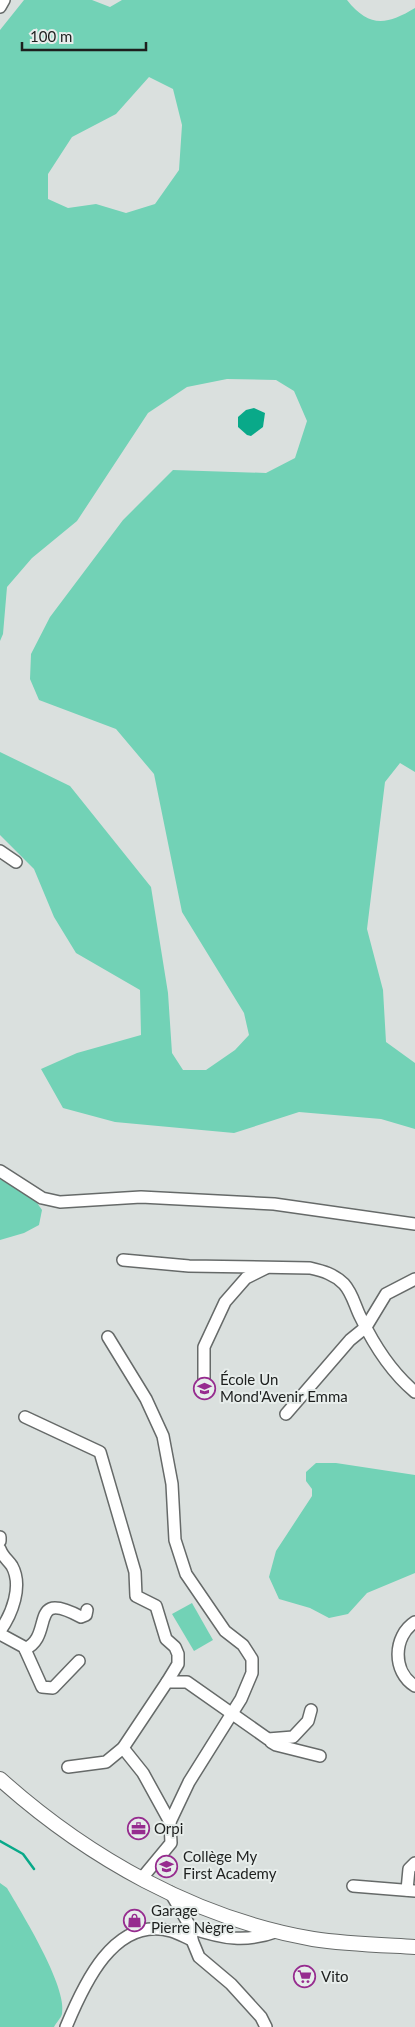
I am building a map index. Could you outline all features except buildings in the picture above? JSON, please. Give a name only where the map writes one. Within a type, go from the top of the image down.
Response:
[{"type":"main road","points":[[0,1779],[33,1809],[76,1840],[142,1878],[216,1912],[278,1931],[314,1939],[415,1948]]},
{"type":"street","points":[[0,7],[4,0]]},
{"type":"street","points":[[0,851],[16,862]]},
{"type":"street","points":[[0,1171],[42,1198],[60,1202],[142,1197],[274,1204],[415,1224]]},
{"type":"street","points":[[123,1260],[189,1266],[310,1268],[333,1276],[350,1292],[379,1351],[398,1378],[415,1392]]},
{"type":"street","points":[[204,1392],[202,1375],[204,1347],[224,1302],[246,1278],[268,1267]]},
{"type":"street","points":[[286,1414],[350,1340],[366,1327],[386,1294],[415,1279]]},
{"type":"street","points":[[108,1337],[146,1399],[162,1436],[172,1484],[174,1540],[186,1574],[224,1631],[243,1645],[252,1659],[252,1674],[241,1699],[231,1712],[189,1782],[170,1822]]},
{"type":"street","points":[[24,1417],[100,1452],[135,1572],[136,1596],[156,1606],[166,1639],[178,1654],[178,1664],[123,1748],[106,1762],[68,1767]]},
{"type":"street","points":[[0,1549],[16,1576],[16,1590],[8,1620],[0,1632],[26,1649],[39,1683],[45,1688],[53,1688],[79,1661]]},
{"type":"street","points":[[26,1649],[33,1646],[36,1641],[47,1611],[52,1608],[61,1607],[81,1617],[86,1616],[87,1610]]},
{"type":"street","points":[[415,1622],[406,1631],[398,1652],[400,1669],[409,1683],[415,1686]]},
{"type":"street","points":[[167,1682],[187,1682],[276,1745],[320,1756]]},
{"type":"street","points":[[268,1739],[293,1737],[308,1721],[311,1710]]},
{"type":"street","points":[[123,1748],[143,1773],[170,1822],[171,1842],[142,1878]]},
{"type":"street","points":[[353,1886],[411,1890],[409,1869],[415,1863]]},
{"type":"street","points":[[170,1892],[191,1928],[192,1940],[199,1957],[231,1984],[262,2017],[266,2027]]},
{"type":"street","points":[[191,1928],[206,1933],[250,1939],[278,1931]]},
{"type":"street","points":[[66,2027],[93,1970],[110,1950],[128,1936],[147,1930],[170,1931],[192,1940]]},
{"type":"shaded area","points":[[24,0],[92,0],[110,7],[122,0],[347,0],[363,15],[379,21],[396,18],[415,8],[415,772],[400,763],[385,782],[367,929],[383,990],[386,1042],[415,1063],[415,1129],[381,1119],[299,1112],[234,1133],[115,1122],[63,1108],[41,1069],[77,1053],[141,1035],[140,990],[76,953],[54,917],[34,869],[0,835],[0,752],[70,786],[151,887],[168,993],[172,1053],[183,1070],[206,1070],[235,1050],[249,1035],[244,1013],[182,912],[154,774],[116,729],[39,700],[30,679],[31,654],[50,617],[123,520],[173,470],[266,473],[295,458],[307,421],[294,391],[276,380],[227,379],[187,387],[148,413],[77,521],[32,558],[7,587],[3,634],[0,641],[0,30]],"holes":[[[149,77],[173,89],[182,125],[179,170],[155,204],[126,213],[96,204],[68,208],[48,199],[48,174],[72,137],[116,114]]]},
{"type":"shaded area","points":[[254,408],[265,413],[263,427],[251,436],[238,427],[238,417],[246,410]]},
{"type":"shaded area","points":[[0,1179],[35,1200],[42,1210],[39,1225],[24,1233],[0,1240]]},
{"type":"shaded area","points":[[316,1463],[336,1463],[415,1475],[415,1573],[367,1593],[348,1614],[329,1618],[310,1608],[279,1599],[269,1577],[276,1551],[312,1496],[312,1489],[306,1481],[306,1472]]},
{"type":"shaded area","points":[[192,1603],[213,1640],[194,1651],[172,1614]]},
{"type":"shaded area","points":[[0,1883],[7,1888],[32,1931],[58,1986],[62,2002],[62,2014],[54,2027],[0,2027]]},
{"type":"waterway","points":[[0,1841],[23,1854],[34,1869]]},
{"type":"place","name":"École Un Mond'Avenir Emma","points":[[204,1389]]},
{"type":"place","name":"Orpi","points":[[138,1829]]},
{"type":"place","name":"Collège My First Academy","points":[[167,1866]]},
{"type":"place","name":"Garage Pierre Nègre","points":[[135,1920]]},
{"type":"place","name":"Vito","points":[[305,1977]]}]
